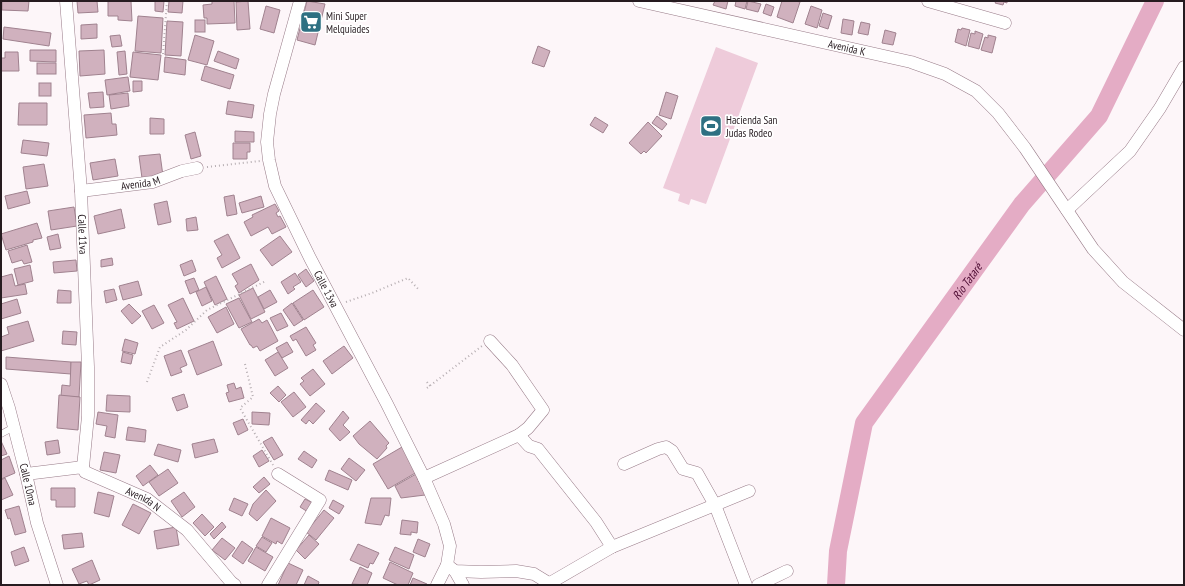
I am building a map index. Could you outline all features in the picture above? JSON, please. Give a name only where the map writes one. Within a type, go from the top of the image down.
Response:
[{"type":"street","name":"Calle 11va","points":[[66,1],[81,191],[88,366],[88,416],[83,467]]},
{"type":"street","name":"Calle 13va","points":[[300,1],[274,94],[270,114],[267,142],[269,160],[275,186],[310,258],[388,404],[424,478],[444,524],[450,546],[451,568],[437,585]]},
{"type":"street","name":"Avenida K","points":[[640,1],[911,62],[946,74],[976,91],[998,113],[1025,148],[1093,249],[1123,282],[1184,330]]},
{"type":"street","points":[[928,1],[1005,23]]},
{"type":"street","points":[[1067,210],[1130,151],[1160,108],[1184,67]]},
{"type":"street","name":"Avenida M","points":[[81,191],[153,182],[182,171],[197,168]]},
{"type":"street","points":[[424,478],[519,435],[528,428],[543,410],[512,365],[490,341]]},
{"type":"street","name":"Calle 10ma","points":[[1,384],[14,427],[37,523],[57,585]]},
{"type":"street","points":[[519,435],[529,446],[538,449],[596,522],[612,547]]},
{"type":"street","points":[[624,464],[666,447],[672,451],[683,468],[697,473],[715,505],[746,585]]},
{"type":"street","points":[[26,474],[83,467]]},
{"type":"street","name":"Avenida N","points":[[83,467],[85,472],[147,499],[187,530],[235,585]]},
{"type":"street","points":[[268,585],[320,500],[278,474]]},
{"type":"street","points":[[451,568],[481,572],[516,570],[534,574],[551,584],[612,547],[749,491]]},
{"type":"street","points":[[451,568],[463,585]]},
{"type":"street","points":[[758,585],[787,571]]},
{"type":"lane","points":[[1,434],[14,427]]},
{"type":"path","points":[[163,54],[167,1]]},
{"type":"path","points":[[197,168],[269,160]]},
{"type":"path","points":[[336,306],[340,303],[372,293],[408,278],[419,290]]},
{"type":"path","points":[[146,382],[160,347],[186,330],[207,310],[266,281]]},
{"type":"path","points":[[427,388],[490,341]]},
{"type":"path","points":[[245,364],[253,397],[240,408],[278,474]]},
{"type":"path","points":[[426,382],[430,386]]},
{"type":"shaded area","name":"Hacienda San Judas Rodeo","points":[[716,47],[758,63],[706,204],[691,199],[689,205],[678,201],[680,194],[663,188]]},
{"type":"building","points":[[2,1],[29,1],[28,11],[2,10]]},
{"type":"building","points":[[77,1],[97,1],[98,12],[78,13]]},
{"type":"building","points":[[108,1],[131,1],[132,21],[118,20],[118,16],[108,16]]},
{"type":"building","points":[[155,1],[164,1],[163,12],[155,11]]},
{"type":"building","points":[[169,1],[183,1],[182,13],[168,12]]},
{"type":"building","points":[[212,1],[234,1],[235,23],[207,24],[207,18],[204,18],[203,5],[212,4]]},
{"type":"building","points":[[248,1],[250,29],[237,30],[236,2]]},
{"type":"building","name":"Mini Super Melquiades","points":[[307,1],[325,4],[315,45],[297,40]]},
{"type":"building","points":[[715,1],[728,1],[726,9],[713,5]]},
{"type":"building","points":[[736,1],[747,1],[745,9],[735,6]]},
{"type":"building","points":[[748,1],[761,4],[758,12],[746,9]]},
{"type":"building","points":[[782,1],[800,2],[793,23],[777,17]]},
{"type":"building","points":[[996,1],[1007,1],[1007,3],[1004,2],[1003,5],[995,3]]},
{"type":"building","points":[[766,4],[774,7],[771,16],[763,13]]},
{"type":"building","points":[[266,6],[280,10],[274,33],[260,29]]},
{"type":"building","points":[[811,6],[822,10],[817,28],[805,24]]},
{"type":"building","points":[[823,13],[832,16],[828,29],[819,26]]},
{"type":"building","points":[[138,16],[163,18],[161,53],[135,51]]},
{"type":"building","points":[[843,19],[854,21],[852,35],[841,33]]},
{"type":"building","points":[[195,20],[205,20],[205,32],[195,32]]},
{"type":"building","points":[[167,21],[183,22],[181,56],[165,55]]},
{"type":"building","points":[[861,22],[870,24],[868,35],[858,33]]},
{"type":"building","points":[[97,24],[97,38],[81,39],[81,25]]},
{"type":"building","points":[[4,27],[51,33],[49,46],[3,39]]},
{"type":"building","points":[[962,28],[970,30],[966,46],[955,42],[958,29],[961,30]]},
{"type":"building","points":[[885,30],[896,33],[893,45],[882,43]]},
{"type":"building","points":[[975,31],[983,34],[979,49],[968,46],[971,33],[975,34]]},
{"type":"building","points":[[120,35],[122,46],[112,47],[110,36]]},
{"type":"building","points":[[195,35],[214,41],[207,65],[188,60]]},
{"type":"building","points":[[988,35],[996,37],[992,53],[981,50],[985,37],[988,38]]},
{"type":"building","points":[[538,46],[550,51],[544,67],[532,63]]},
{"type":"building","points":[[30,50],[56,50],[56,62],[30,61]]},
{"type":"building","points":[[104,50],[105,74],[80,76],[79,51]]},
{"type":"building","points":[[125,51],[127,74],[119,75],[117,52]]},
{"type":"building","points":[[218,51],[239,59],[236,69],[214,61]]},
{"type":"building","points":[[5,52],[18,52],[19,71],[1,71],[1,58],[5,58]]},
{"type":"building","points":[[133,52],[161,55],[158,80],[130,77]]},
{"type":"building","points":[[165,57],[186,60],[185,75],[164,72]]},
{"type":"building","points":[[37,63],[56,63],[56,74],[37,74]]},
{"type":"building","points":[[205,66],[234,75],[230,89],[201,80]]},
{"type":"building","points":[[128,77],[130,91],[107,95],[105,80]]},
{"type":"building","points":[[133,81],[142,81],[142,91],[133,92]]},
{"type":"building","points":[[39,83],[51,83],[51,96],[39,96]]},
{"type":"building","points":[[103,92],[104,107],[90,108],[88,93]]},
{"type":"building","points":[[666,92],[678,96],[671,119],[659,115]]},
{"type":"building","points":[[128,93],[129,106],[111,109],[109,95]]},
{"type":"building","points":[[228,101],[254,105],[252,118],[226,114]]},
{"type":"building","points":[[19,103],[47,103],[47,125],[18,125]]},
{"type":"building","points":[[111,113],[112,124],[116,124],[117,135],[86,138],[84,115]]},
{"type":"building","points":[[657,116],[667,124],[662,130],[652,123]]},
{"type":"building","points":[[595,117],[608,125],[603,133],[590,125]]},
{"type":"building","points":[[150,118],[164,119],[164,134],[150,134]]},
{"type":"building","points":[[648,122],[662,136],[646,153],[644,151],[641,154],[629,143]]},
{"type":"building","points":[[235,131],[254,132],[254,142],[235,142]]},
{"type":"building","points":[[195,132],[201,156],[191,159],[185,135]]},
{"type":"building","points":[[23,140],[49,143],[47,156],[21,153]]},
{"type":"building","points":[[233,143],[250,143],[250,152],[247,152],[247,159],[233,159]]},
{"type":"building","points":[[160,154],[163,176],[142,178],[139,156]]},
{"type":"building","points":[[115,159],[118,176],[93,180],[90,163]]},
{"type":"building","points":[[44,164],[48,186],[26,189],[23,167]]},
{"type":"building","points":[[27,191],[30,203],[8,209],[5,196]]},
{"type":"building","points":[[234,195],[237,214],[227,216],[224,197]]},
{"type":"building","points":[[261,196],[264,207],[242,213],[239,203]]},
{"type":"building","points":[[167,201],[171,222],[158,225],[154,204]]},
{"type":"building","points":[[275,204],[279,211],[276,213],[278,217],[280,216],[286,227],[272,234],[268,227],[251,236],[244,222],[253,217],[252,215]]},
{"type":"building","points":[[74,207],[77,226],[51,230],[48,211]]},
{"type":"building","points":[[121,209],[125,228],[98,234],[94,216]]},
{"type":"building","points":[[196,217],[198,230],[187,231],[186,219]]},
{"type":"building","points":[[37,223],[42,238],[6,250],[1,234]]},
{"type":"building","points":[[58,234],[61,248],[50,250],[47,237]]},
{"type":"building","points":[[228,234],[240,258],[222,268],[217,258],[222,255],[214,241]]},
{"type":"building","points":[[280,236],[292,252],[272,266],[260,250]]},
{"type":"building","points":[[27,245],[32,262],[24,264],[22,260],[12,263],[8,251]]},
{"type":"building","points":[[112,258],[113,265],[101,267],[101,260]]},
{"type":"building","points":[[76,260],[77,271],[54,273],[53,262]]},
{"type":"building","points":[[192,260],[196,271],[184,276],[180,265]]},
{"type":"building","points":[[251,264],[259,280],[239,293],[235,286],[238,284],[232,274]]},
{"type":"building","points":[[30,265],[33,281],[18,285],[14,269]]},
{"type":"building","points":[[306,269],[314,281],[306,287],[298,275]]},
{"type":"building","points":[[295,273],[301,282],[293,287],[295,289],[288,294],[281,282]]},
{"type":"building","points":[[12,274],[15,286],[25,284],[27,294],[1,298],[1,277]]},
{"type":"building","points":[[216,276],[227,299],[215,305],[204,282]]},
{"type":"building","points":[[194,278],[199,290],[190,294],[185,281]]},
{"type":"building","points":[[138,281],[142,295],[123,300],[119,286]]},
{"type":"building","points":[[206,287],[212,301],[202,306],[196,292]]},
{"type":"building","points":[[253,288],[265,312],[251,319],[239,295]]},
{"type":"building","points":[[114,289],[117,300],[106,303],[104,291]]},
{"type":"building","points":[[58,290],[71,291],[71,303],[57,303]]},
{"type":"building","points":[[270,290],[277,302],[264,309],[258,297]]},
{"type":"building","points":[[313,290],[324,307],[304,320],[293,303]]},
{"type":"building","points":[[183,298],[194,321],[177,329],[174,323],[177,322],[168,305]]},
{"type":"building","points":[[239,298],[252,322],[239,328],[226,304]]},
{"type":"building","points":[[17,299],[21,313],[1,319],[1,304]]},
{"type":"building","points":[[292,303],[303,320],[294,326],[283,310]]},
{"type":"building","points":[[129,304],[141,316],[132,324],[121,311]]},
{"type":"building","points":[[154,305],[164,323],[152,329],[142,311]]},
{"type":"building","points":[[226,307],[234,324],[217,333],[208,317]]},
{"type":"building","points":[[281,313],[288,326],[277,331],[270,318]]},
{"type":"building","points":[[259,319],[262,323],[267,320],[278,341],[260,351],[257,346],[253,348],[250,345],[241,329]]},
{"type":"building","points":[[28,321],[34,341],[1,351],[1,337],[9,334],[7,327]]},
{"type":"building","points":[[306,327],[316,343],[313,345],[316,350],[306,356],[296,339],[293,341],[290,336]]},
{"type":"building","points":[[63,331],[77,332],[76,345],[62,344]]},
{"type":"building","points":[[125,339],[138,343],[135,354],[122,351]]},
{"type":"building","points":[[213,341],[222,365],[197,375],[188,351]]},
{"type":"building","points":[[287,342],[293,352],[282,358],[276,348]]},
{"type":"building","points":[[344,346],[353,358],[332,374],[323,361]]},
{"type":"building","points":[[181,350],[187,365],[180,368],[182,372],[171,376],[164,356]]},
{"type":"building","points":[[123,352],[133,355],[131,364],[121,362]]},
{"type":"building","points":[[278,352],[288,368],[275,376],[265,360]]},
{"type":"building","points":[[6,357],[71,362],[71,374],[6,369]]},
{"type":"building","points":[[71,362],[81,362],[79,397],[61,396],[62,385],[70,386]]},
{"type":"building","points":[[313,369],[325,384],[310,396],[300,384],[304,381],[301,378]]},
{"type":"building","points":[[234,383],[236,389],[241,387],[244,398],[229,402],[226,393],[229,392],[227,385]]},
{"type":"building","points":[[278,386],[286,395],[279,402],[270,393]]},
{"type":"building","points":[[294,392],[306,407],[293,417],[281,402]]},
{"type":"building","points":[[184,394],[188,407],[177,411],[172,398]]},
{"type":"building","points":[[59,395],[80,397],[78,430],[57,428]]},
{"type":"building","points":[[107,395],[130,396],[130,412],[106,411]]},
{"type":"building","points":[[316,403],[325,411],[313,424],[309,420],[306,424],[301,420]]},
{"type":"building","points":[[343,411],[349,418],[343,425],[350,432],[340,441],[329,429]]},
{"type":"building","points":[[98,412],[118,415],[115,438],[105,436],[107,426],[96,424]]},
{"type":"building","points":[[252,412],[270,413],[269,425],[252,424]]},
{"type":"building","points":[[243,419],[248,430],[238,435],[233,423]]},
{"type":"building","points":[[370,421],[389,443],[386,446],[387,448],[377,459],[359,444],[353,436]]},
{"type":"building","points":[[128,427],[146,430],[145,442],[126,440]]},
{"type":"building","points":[[272,437],[283,455],[274,460],[263,442]]},
{"type":"building","points":[[214,439],[218,452],[195,458],[192,444]]},
{"type":"building","points":[[58,440],[60,453],[47,455],[45,442]]},
{"type":"building","points":[[1,441],[7,454],[1,456]]},
{"type":"building","points":[[158,444],[181,450],[178,462],[154,455]]},
{"type":"building","points":[[402,447],[417,472],[388,489],[373,464]]},
{"type":"building","points":[[262,450],[269,461],[259,467],[253,456]]},
{"type":"building","points":[[304,451],[317,460],[312,468],[298,459]]},
{"type":"building","points":[[104,452],[120,455],[116,473],[100,470]]},
{"type":"building","points":[[9,456],[15,473],[1,479],[1,460]]},
{"type":"building","points":[[349,458],[365,470],[356,481],[341,469]]},
{"type":"building","points":[[150,465],[158,475],[143,486],[136,476]]},
{"type":"building","points":[[168,469],[178,483],[159,496],[149,482]]},
{"type":"building","points":[[329,470],[352,480],[348,490],[325,480]]},
{"type":"building","points":[[416,474],[425,495],[401,498],[395,486]]},
{"type":"building","points":[[264,477],[270,484],[259,493],[253,487]]},
{"type":"building","points":[[5,478],[13,495],[1,500],[1,480]]},
{"type":"building","points":[[51,488],[75,488],[75,507],[56,507],[56,500],[51,500]]},
{"type":"building","points":[[266,490],[276,501],[257,521],[249,514],[253,504]]},
{"type":"building","points":[[98,492],[114,496],[109,517],[94,513]]},
{"type":"building","points":[[184,492],[195,507],[182,517],[171,501]]},
{"type":"building","points":[[234,498],[248,504],[242,516],[229,510]]},
{"type":"building","points":[[371,498],[391,498],[389,516],[385,515],[381,525],[365,523]]},
{"type":"building","points":[[305,499],[313,503],[308,512],[300,507]]},
{"type":"building","points":[[333,500],[344,506],[339,514],[329,508]]},
{"type":"building","points":[[133,504],[151,513],[139,534],[122,525]]},
{"type":"building","points":[[19,506],[26,532],[15,535],[10,518],[8,519],[5,510]]},
{"type":"building","points":[[324,510],[334,518],[316,540],[306,532]]},
{"type":"building","points":[[202,514],[214,527],[205,536],[193,523]]},
{"type":"building","points":[[271,518],[290,528],[282,544],[277,541],[276,544],[262,536]]},
{"type":"building","points":[[402,520],[418,522],[417,533],[411,532],[411,535],[400,534]]},
{"type":"building","points":[[222,522],[226,527],[214,539],[210,534]]},
{"type":"building","points":[[176,527],[179,545],[157,549],[154,531]]},
{"type":"building","points":[[82,533],[84,547],[64,549],[62,535]]},
{"type":"building","points":[[309,535],[319,544],[305,559],[296,550]]},
{"type":"building","points":[[262,537],[272,543],[266,552],[256,546]]},
{"type":"building","points":[[222,538],[235,548],[225,560],[212,550]]},
{"type":"building","points":[[418,539],[430,544],[425,557],[413,552]]},
{"type":"building","points":[[242,541],[253,549],[243,564],[232,556]]},
{"type":"building","points":[[358,544],[379,553],[373,564],[370,563],[368,568],[350,560]]},
{"type":"building","points":[[24,547],[29,561],[15,566],[11,552]]},
{"type":"building","points":[[256,547],[273,557],[265,571],[248,561]]},
{"type":"building","points":[[395,547],[414,555],[409,569],[389,560]]},
{"type":"building","points":[[92,560],[100,580],[89,585],[87,581],[79,584],[72,569]]},
{"type":"building","points":[[390,562],[413,573],[408,585],[398,585],[383,578]]},
{"type":"building","points":[[288,563],[303,570],[296,585],[278,585]]},
{"type":"building","points":[[360,567],[372,573],[367,585],[352,584]]},
{"type":"building","points":[[308,576],[319,582],[318,585],[304,585]]},
{"type":"building","points":[[413,578],[427,584],[410,585]]},
{"type":"waterway","name":"Río Tataré","points":[[836,585],[838,551],[864,423],[1022,204],[1099,116],[1155,1]]},
{"type":"place","name":"Mini Super Melquiades","points":[[311,22]]},
{"type":"place","name":"Hacienda San Judas Rodeo","points":[[711,126]]}]
